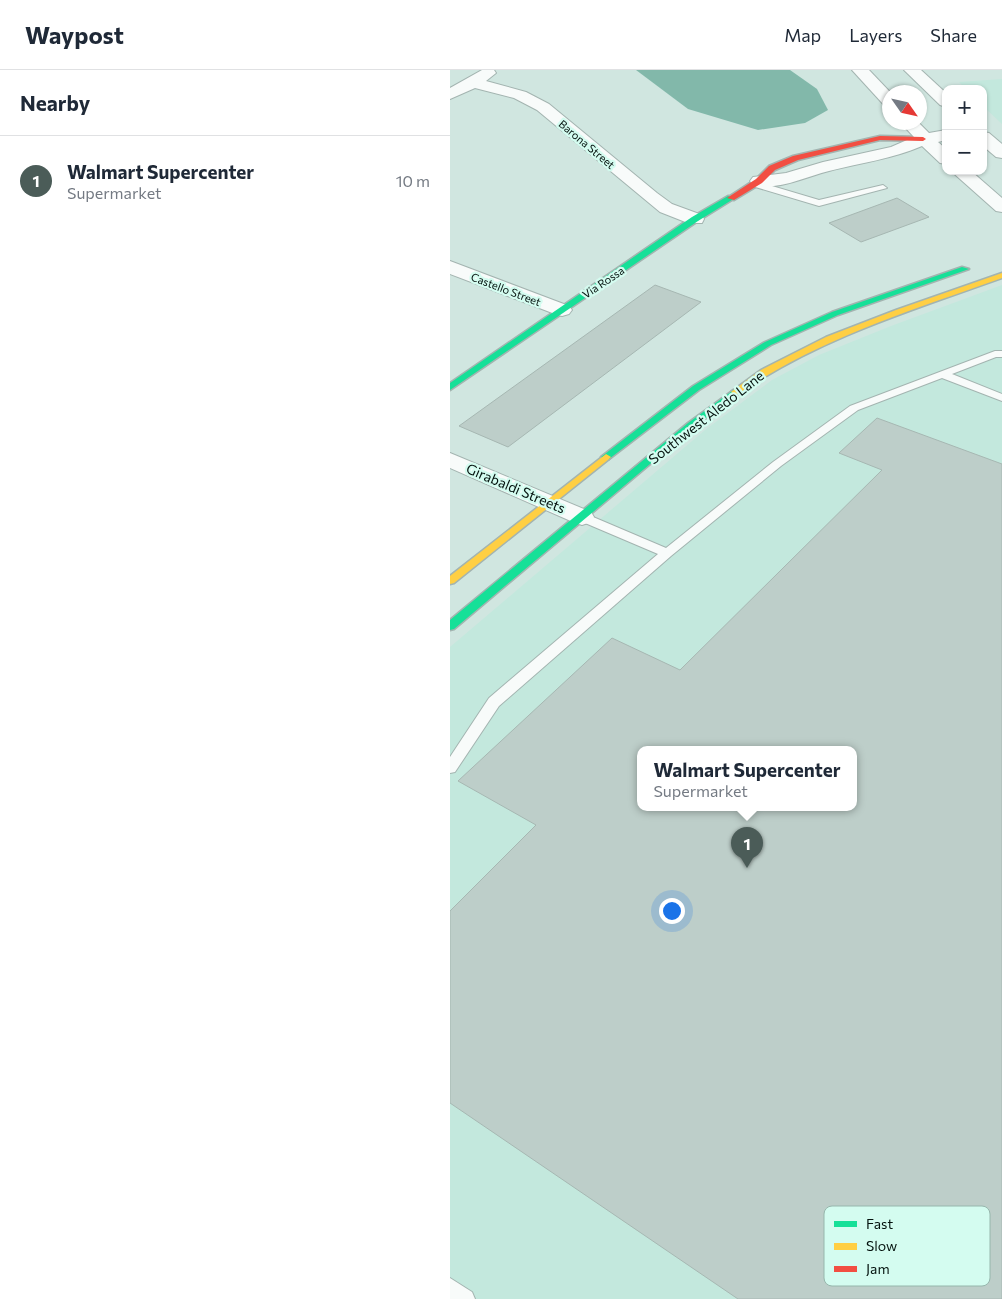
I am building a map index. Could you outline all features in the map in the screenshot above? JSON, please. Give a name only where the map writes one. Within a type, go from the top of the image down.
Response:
[{"type":"street","points":[[450,94],[473,83],[491,70]]},
{"type":"street","points":[[860,70],[882,93]]},
{"type":"street","points":[[912,70],[942,98]]},
{"type":"street","name":"Barona Street","points":[[473,83],[520,96],[543,107],[651,197],[666,208],[695,220]]},
{"type":"street","points":[[915,130],[942,156]]},
{"type":"street","name":"Via Rossa","points":[[450,387],[695,220],[757,182],[788,178],[823,167],[896,151],[923,139],[942,136]]},
{"type":"street","points":[[987,140],[1002,153]]},
{"type":"street","points":[[965,175],[1002,208]]},
{"type":"street","name":"Southwest Aledo Lane","points":[[450,581],[678,400],[751,353],[792,331],[851,308],[974,266]]},
{"type":"street","name":"Castello Street","points":[[450,267],[562,310]]},
{"type":"street","name":"Southwest Aledo Lane","points":[[450,626],[691,425],[759,374],[808,349],[880,319],[1002,276]]},
{"type":"street","name":"Girabaldi Streets","points":[[450,460],[582,516]]},
{"type":"lane","points":[[757,182],[820,203],[883,188]]},
{"type":"lane","points":[[450,768],[494,702],[667,553],[777,464],[854,408],[995,354],[1002,354]]},
{"type":"lane","points":[[942,374],[1002,398]]},
{"type":"lane","points":[[582,516],[667,553]]},
{"type":"lane","points":[[450,1288],[465,1299]]},
{"type":"shaded area","points":[[636,70],[790,70],[817,89],[828,110],[805,123],[758,130],[688,109]]},
{"type":"shaded area","points":[[1002,79],[1002,124],[987,110],[987,85],[962,85],[959,82]]},
{"type":"shaded area","points":[[1002,285],[1002,1299],[450,1299],[450,647],[705,430],[772,380],[819,355]]},
{"type":"building","points":[[897,198],[929,217],[861,242],[829,223]]},
{"type":"building","points":[[655,285],[701,302],[508,447],[459,426]]},
{"type":"building","points":[[877,418],[1002,464],[1002,1299],[738,1299],[450,1103],[450,911],[536,825],[458,781],[612,638],[680,670],[882,470],[839,453]]},
{"type":"traffic: fast","points":[[450,387],[695,219],[731,198]]},
{"type":"traffic: fast","points":[[606,457],[696,388],[768,343],[835,314],[965,269]]},
{"type":"traffic: fast","points":[[450,626],[691,425],[735,392]]},
{"type":"traffic: slow","points":[[735,392],[764,372],[829,339],[899,311],[1002,275]]},
{"type":"traffic: slow","points":[[450,581],[606,457]]},
{"type":"traffic: jam","points":[[731,198],[759,181],[772,168],[796,158],[880,138],[923,139]]},
{"type":"place","name":"Walmart Supercenter","points":[[747,868]]}]
